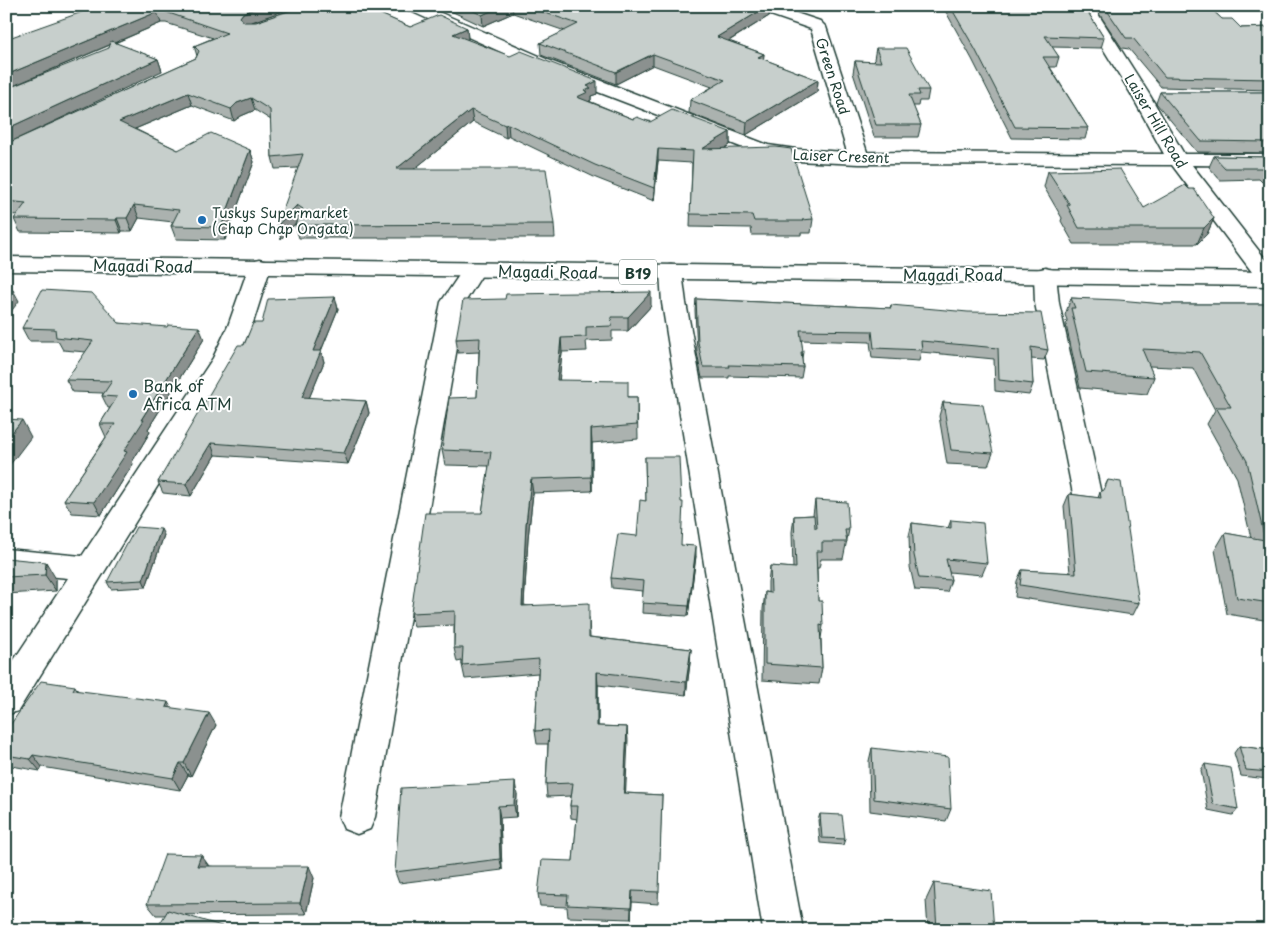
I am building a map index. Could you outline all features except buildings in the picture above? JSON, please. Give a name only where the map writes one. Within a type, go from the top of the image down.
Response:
[{"type":"main road","name":"Laiser Cresent","points":[[410,6],[547,66],[764,150],[796,155],[859,158],[1270,160]]},
{"type":"main road","name":"Green Road","points":[[758,6],[814,24],[818,27],[859,158]]},
{"type":"main road","name":"Laiser Hill Road","points":[[1085,6],[1140,94],[1177,159],[1269,279]]},
{"type":"main road","points":[[1140,94],[1160,94]]},
{"type":"main road","name":"Magadi Road","points":[[6,264],[1269,279]]},
{"type":"main road","points":[[6,701],[225,358],[240,326],[260,266]]},
{"type":"main road","points":[[357,817],[453,302],[474,270]]},
{"type":"main road","points":[[671,272],[674,303],[783,930]]},
{"type":"main road","points":[[1046,275],[1047,303],[1087,494]]},
{"type":"main road","points":[[6,560],[92,569]]},
{"type":"place","name":"Tuskys Supermarket (Chap Chap Ongata)","points":[[202,220]]},
{"type":"place","name":"Bank of Africa ATM","points":[[133,394]]}]
